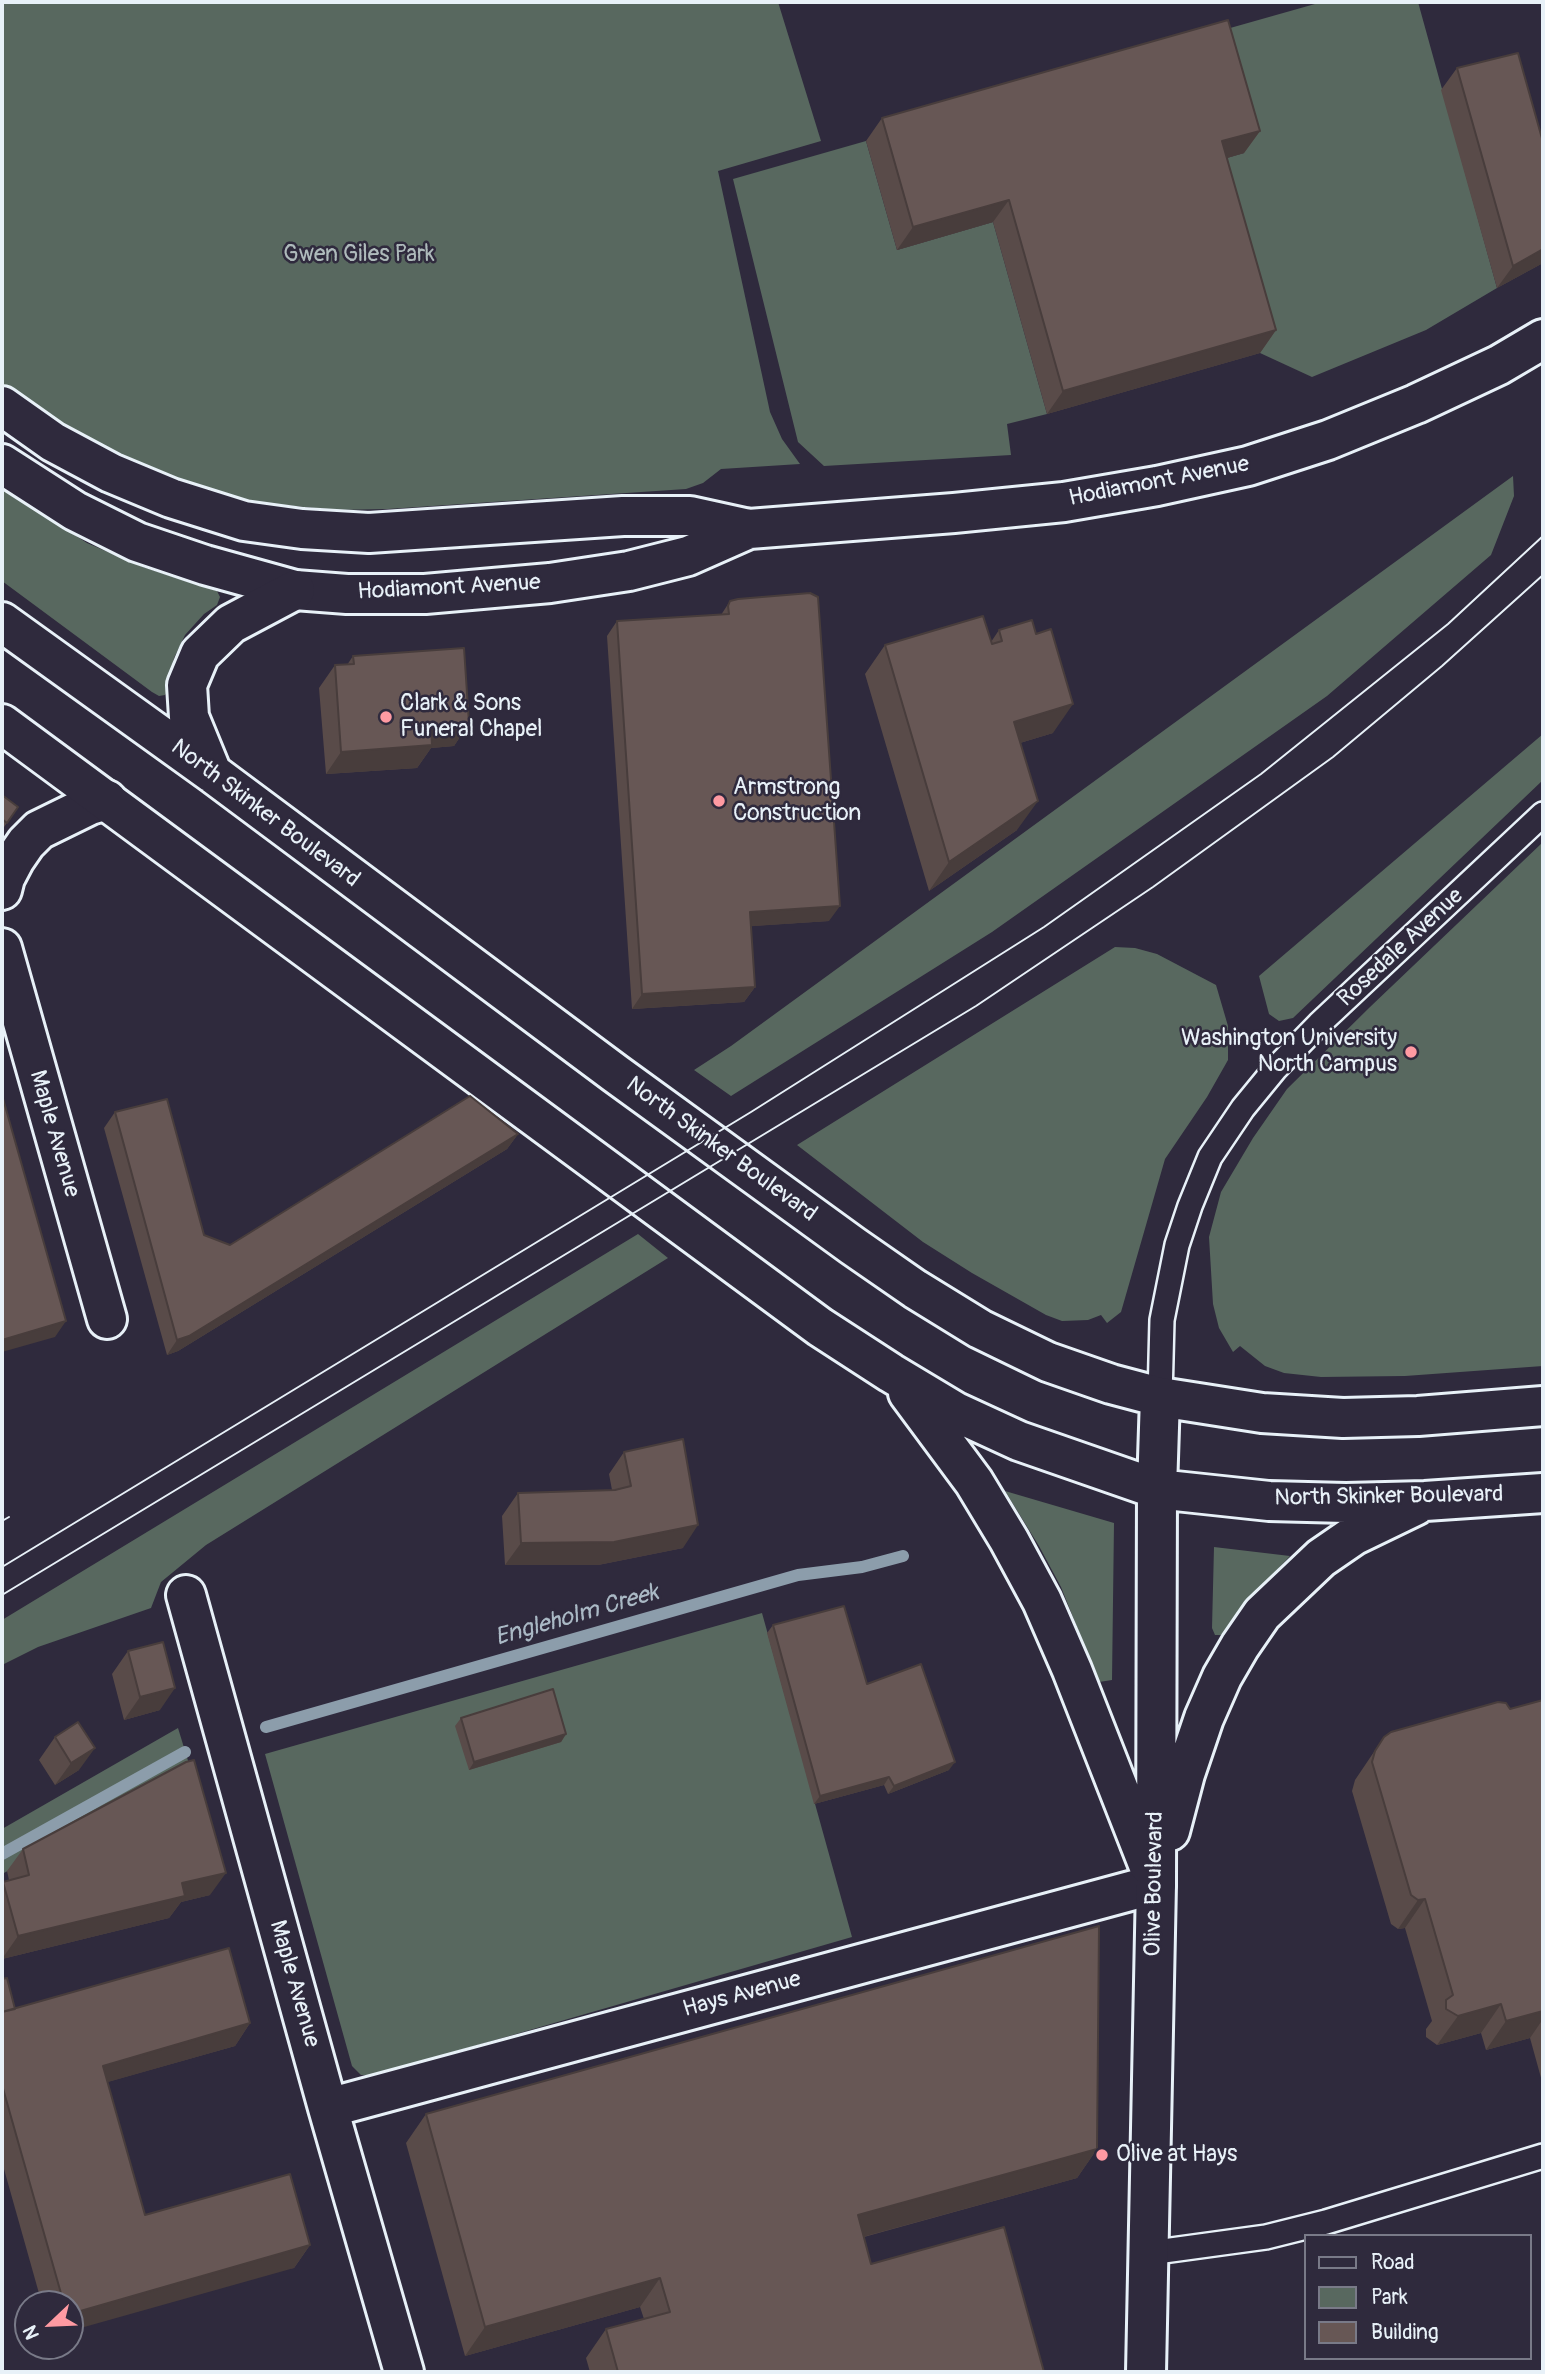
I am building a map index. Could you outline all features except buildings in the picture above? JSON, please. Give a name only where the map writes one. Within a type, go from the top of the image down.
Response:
[{"type":"main road","name":"Hodiamont Avenue","points":[[2,406],[53,442],[111,472],[171,498],[244,521],[302,529],[369,533],[623,516],[690,516],[749,529],[1065,502],[1248,466],[1328,440],[1416,404],[1499,365],[1543,339]]},
{"type":"main road","name":"Hodiamont Avenue","points":[[2,464],[75,511],[138,542],[205,565],[295,590],[347,594],[425,594],[550,583],[629,570],[688,556],[749,529]]},
{"type":"main road","points":[[212,773],[189,717],[187,685],[200,654],[231,624],[295,590]]},
{"type":"main road","name":"North Skinker Boulevard","points":[[2,622],[212,773],[616,1074],[915,1289],[980,1329],[1048,1362],[1111,1384],[1160,1396],[1262,1413],[1343,1418],[1418,1416],[1543,1406]]},
{"type":"main road","name":"North Skinker Boulevard","points":[[2,724],[820,1327],[956,1412],[1019,1441],[1157,1489],[1269,1501],[1346,1503],[1543,1493]]},
{"type":"main road","points":[[2,890],[15,859],[38,831],[89,805],[107,800]]},
{"type":"main road","name":"Maple Avenue","points":[[2,948],[107,1319]]},
{"type":"main road","points":[[891,1373],[919,1406],[974,1482],[1042,1601],[1156,1884]]},
{"type":"main road","name":"Olive Boulevard","points":[[1146,2372],[1156,1884],[1157,1489],[1160,1396]]},
{"type":"main road","points":[[1156,1884],[1185,1774],[1204,1718],[1222,1677],[1262,1614],[1321,1558],[1353,1536],[1425,1501]]},
{"type":"main road","name":"Maple Avenue","points":[[186,1595],[404,2372]]},
{"type":"main road","name":"Hays Avenue","points":[[328,2108],[1156,1884]]},
{"type":"lane","name":"Rosedale Avenue","points":[[1160,1396],[1162,1320],[1177,1245],[1210,1157],[1243,1108],[1275,1069],[1319,1024],[1543,814]]},
{"type":"lane","points":[[1149,2253],[1266,2237],[1326,2222],[1543,2156]]},
{"type":"green space","name":"Gwen Giles Park","points":[[2,2],[778,2],[821,141],[718,171],[770,412],[782,439],[800,464],[721,469],[703,483],[686,489],[388,509],[336,510],[229,500],[141,467],[69,430],[2,383]]},
{"type":"green space","points":[[1322,2],[1418,2],[1497,288],[1426,330],[1312,377],[1260,353],[1206,164],[1244,153],[1209,34]]},
{"type":"green space","points":[[866,141],[897,250],[993,222],[1047,414],[1007,424],[1011,455],[824,466],[798,442],[733,179]]},
{"type":"green space","points":[[1513,476],[1514,496],[1491,555],[1327,696],[992,932],[731,1096],[694,1070],[731,1046]]},
{"type":"green space","points":[[2,488],[87,543],[143,567],[217,591],[220,597],[217,605],[204,614],[185,635],[174,658],[165,695],[159,696],[152,692],[2,581]]},
{"type":"green space","points":[[1543,734],[1543,780],[1293,1018],[1279,1021],[1269,1014],[1259,976]]},
{"type":"green space","name":"Washington University North Campus","points":[[1543,842],[1543,1366],[1405,1376],[1321,1377],[1284,1373],[1265,1366],[1240,1346],[1233,1352],[1219,1328],[1213,1304],[1209,1237],[1221,1192],[1253,1138],[1287,1089]]},
{"type":"green space","points":[[1115,947],[1135,948],[1157,954],[1216,985],[1228,1026],[1228,1060],[1207,1097],[1165,1159],[1121,1312],[1107,1323],[1101,1315],[1088,1320],[1062,1321],[1046,1315],[972,1273],[923,1242],[797,1145]]},
{"type":"green space","points":[[638,1234],[668,1258],[206,1545],[161,1582],[151,1608],[38,1647],[2,1665],[2,1620]]},
{"type":"green space","points":[[1005,1491],[1114,1523],[1112,1680],[1099,1682],[1061,1587]]},
{"type":"green space","points":[[1214,1547],[1290,1556],[1241,1608],[1221,1635],[1215,1635],[1212,1628]]},
{"type":"green space","points":[[762,1613],[852,1937],[374,2075],[361,2075],[352,2066],[265,1754]]},
{"type":"green space","points":[[178,1728],[193,1777],[171,1784],[2,1874],[2,1829]]},
{"type":"waterway","name":"Engleholm Creek","points":[[266,1727],[798,1575],[862,1567],[903,1556]]},
{"type":"waterway","name":"Engleholm Creek","points":[[2,1854],[185,1752]]},
{"type":"tram line","points":[[2,1567],[751,1112],[1044,927],[1261,774],[1448,624],[1543,536]]},
{"type":"tram line","points":[[2,1595],[976,1006],[1153,887],[1333,757],[1442,666],[1543,575]]},
{"type":"tram line","points":[[2,1521],[9,1517]]},
{"type":"place","name":"Clark & Sons Funeral Chapel","points":[[386,717]]},
{"type":"place","name":"Armstrong Construction","points":[[719,801]]},
{"type":"place","name":"Washington University North Campus","points":[[1411,1052]]},
{"type":"place","name":"Olive at Hays","points":[[1102,2155]]}]
